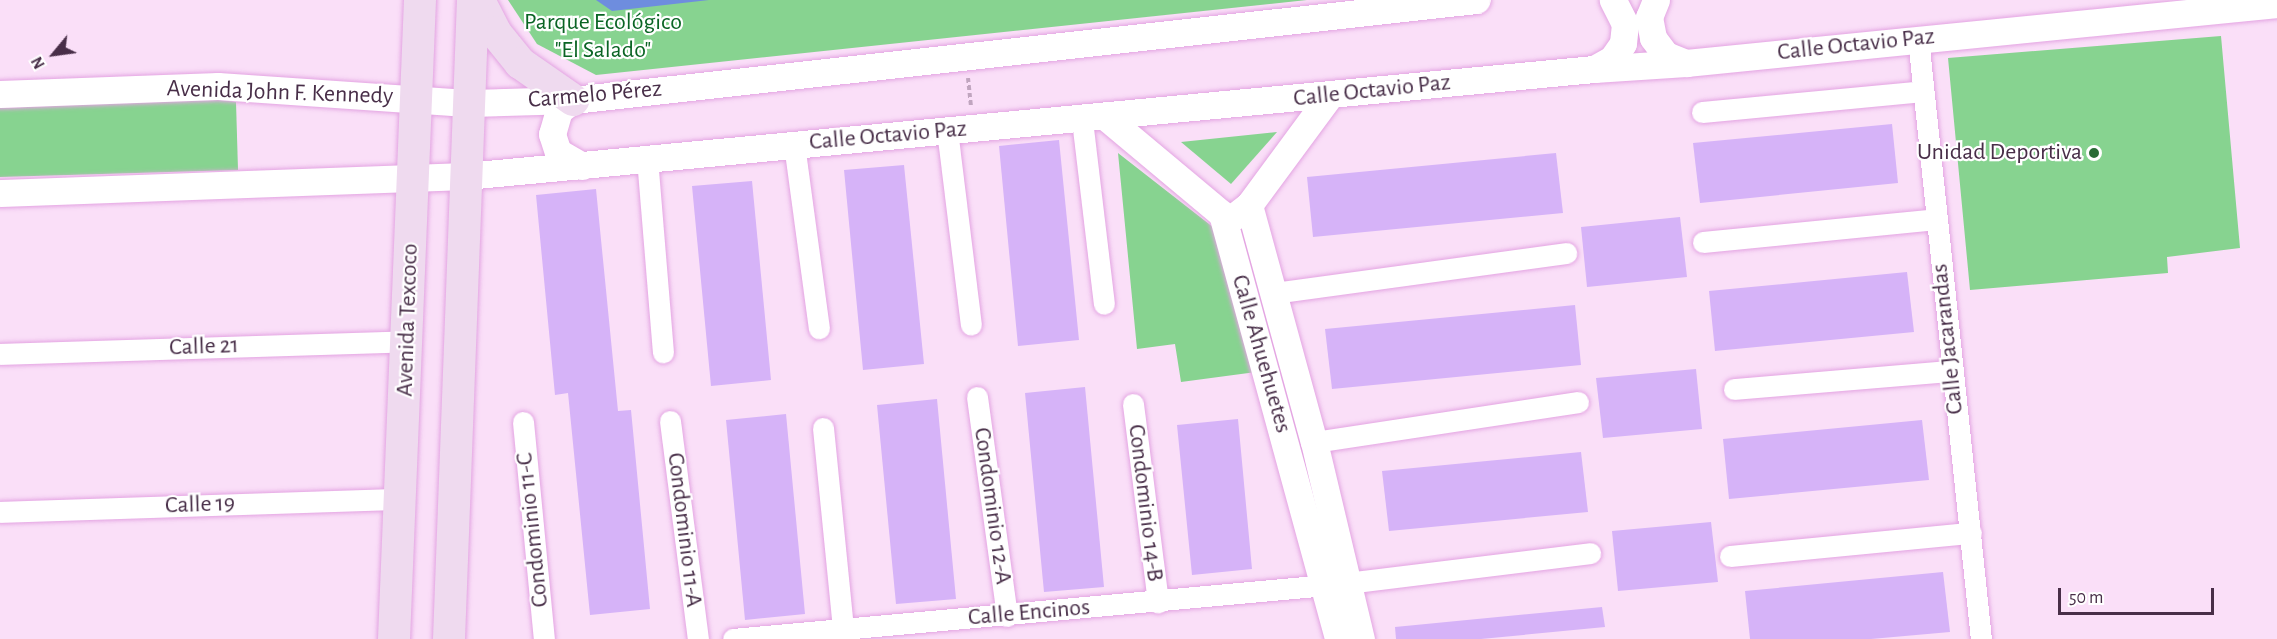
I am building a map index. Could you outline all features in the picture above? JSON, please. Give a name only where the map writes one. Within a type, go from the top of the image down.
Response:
[{"type":"main road","name":"Avenida Texcoco","points":[[394,639],[420,0]]},
{"type":"main road","points":[[449,639],[473,0]]},
{"type":"main road","points":[[479,0],[495,32],[520,63],[573,100]]},
{"type":"street","points":[[968,56],[1476,0]]},
{"type":"street","points":[[1594,69],[1612,59],[1623,43],[1625,24],[1613,0]]},
{"type":"street","points":[[1656,0],[1649,17],[1653,38],[1666,55],[1686,63]]},
{"type":"street","name":"Calle Octavio Paz","points":[[466,176],[947,130],[1094,119],[1594,69],[1686,63],[1918,38],[2277,4]]},
{"type":"street","name":"Calle Jacarandas","points":[[1918,38],[1950,371],[1971,533],[1981,639]]},
{"type":"street","name":"Carmelo Pérez","points":[[415,99],[470,103],[573,100],[968,56]]},
{"type":"street","name":"Avenida John F. Kennedy","points":[[0,94],[218,86],[415,99]]},
{"type":"street","points":[[1702,112],[1923,91]]},
{"type":"street","points":[[1094,119],[1222,214],[1235,217],[1249,205],[1330,95]]},
{"type":"street","points":[[573,100],[559,110],[552,134],[558,152],[582,166]]},
{"type":"street","points":[[1094,119],[1104,304]]},
{"type":"street","points":[[947,130],[971,325]]},
{"type":"street","points":[[794,144],[819,328]]},
{"type":"street","points":[[647,158],[663,352]]},
{"type":"street","points":[[0,193],[466,176]]},
{"type":"street","name":"Calle Ahuehuetes","points":[[1249,205],[1314,442],[1336,584],[1338,639]]},
{"type":"street","name":"Calle Ahuehuetes","points":[[1222,214],[1336,584],[1361,639]]},
{"type":"street","points":[[1703,242],[1936,219]]},
{"type":"street","points":[[1274,293],[1566,253]]},
{"type":"street","name":"Calle 21","points":[[0,354],[407,341]]},
{"type":"street","points":[[1734,389],[1950,371]]},
{"type":"street","name":"Condominio 12-A","points":[[977,397],[1007,616]]},
{"type":"street","points":[[1314,442],[1578,402]]},
{"type":"street","name":"Condominio 14-B","points":[[1133,404],[1158,602]]},
{"type":"street","name":"Condominio 11-A","points":[[670,421],[698,639]]},
{"type":"street","name":"Condominio 11-C","points":[[523,422],[544,639]]},
{"type":"street","points":[[823,428],[843,633]]},
{"type":"street","name":"Calle 19","points":[[0,512],[400,499]]},
{"type":"street","points":[[1730,556],[1971,533]]},
{"type":"street","name":"Calle Encinos","points":[[733,639],[843,633],[1158,602],[1336,584],[1590,553]]},
{"type":"path","points":[[968,56],[968,93],[976,128]]},
{"type":"green space","name":"Parque Ecológico \"El Salado\"","points":[[508,0],[1307,0],[596,75],[537,44]]},
{"type":"green space","name":"Unidad Deportiva","points":[[2221,36],[2240,248],[2167,257],[2168,273],[1970,290],[1948,58]]},
{"type":"green space","points":[[213,99],[236,102],[238,170],[0,177],[0,108]]},
{"type":"green space","points":[[1277,132],[1231,184],[1181,142]]},
{"type":"green space","points":[[1118,153],[1218,231],[1256,372],[1181,382],[1175,344],[1137,349]]},
{"type":"water","points":[[596,0],[709,0],[612,11]]},
{"type":"building","points":[[1892,124],[1898,183],[1700,203],[1693,143]]},
{"type":"building","points":[[1059,140],[1079,340],[1018,346],[999,146]]},
{"type":"building","points":[[1556,153],[1563,213],[1313,237],[1307,177]]},
{"type":"building","points":[[904,165],[924,364],[863,370],[844,170]]},
{"type":"building","points":[[752,181],[771,380],[711,386],[692,186]]},
{"type":"building","points":[[596,189],[618,411],[631,410],[650,609],[590,615],[568,393],[555,395],[536,195]]},
{"type":"building","points":[[1680,217],[1687,277],[1587,287],[1581,227]]},
{"type":"building","points":[[1907,272],[1914,332],[1715,351],[1709,291]]},
{"type":"building","points":[[1575,305],[1581,365],[1332,389],[1325,329]]},
{"type":"building","points":[[1696,369],[1702,429],[1603,438],[1596,378]]},
{"type":"building","points":[[1085,387],[1104,587],[1044,592],[1025,393]]},
{"type":"building","points":[[937,399],[956,599],[896,604],[877,405]]},
{"type":"building","points":[[786,414],[805,614],[745,620],[726,420]]},
{"type":"building","points":[[1238,419],[1252,569],[1192,575],[1177,425]]},
{"type":"building","points":[[1922,420],[1929,480],[1729,499],[1723,439]]},
{"type":"building","points":[[1581,452],[1588,512],[1389,531],[1382,471]]},
{"type":"building","points":[[1711,522],[1718,582],[1618,591],[1612,531]]},
{"type":"building","points":[[1943,572],[1950,632],[1871,639],[1750,639],[1745,591]]},
{"type":"building","points":[[1602,607],[1605,627],[1481,639],[1396,639],[1395,627]]},
{"type":"place","name":"Unidad Deportiva","points":[[2094,153]]}]
